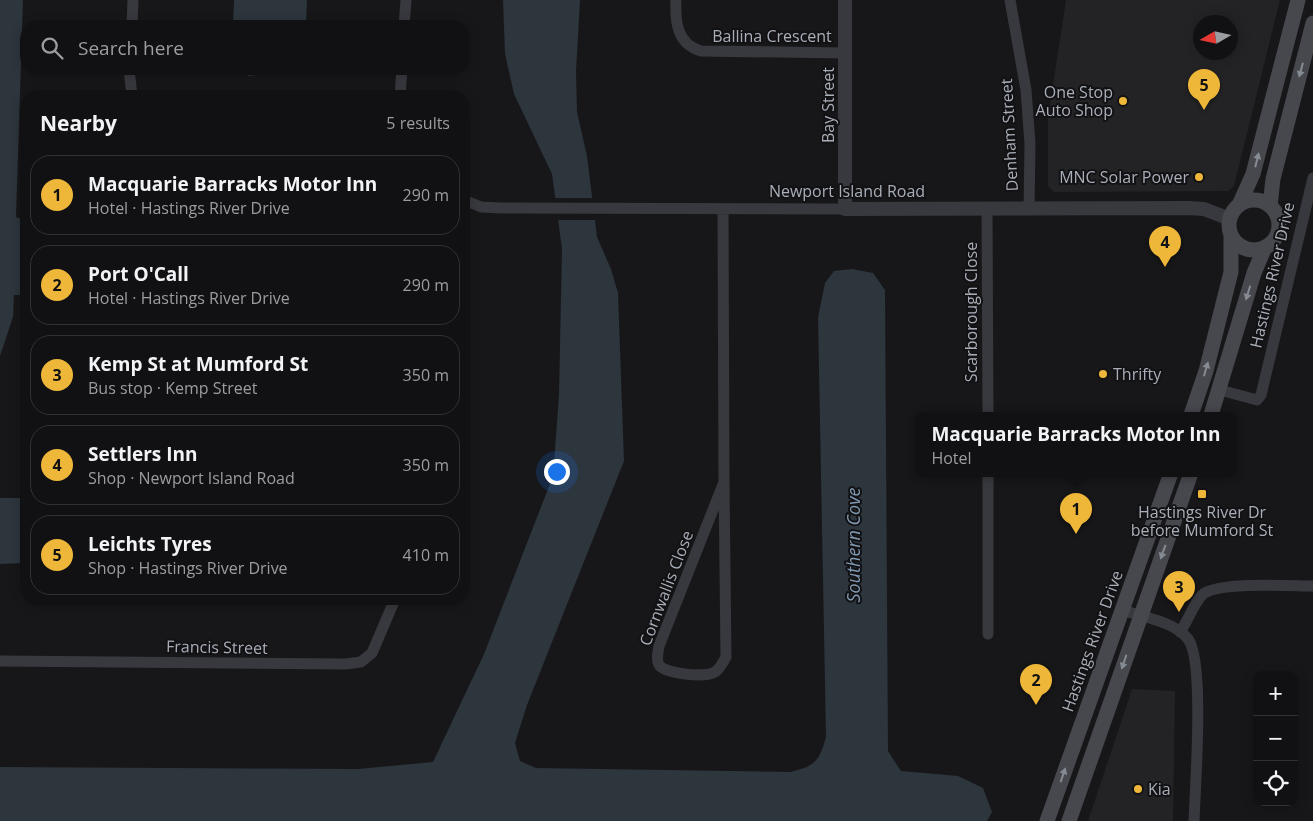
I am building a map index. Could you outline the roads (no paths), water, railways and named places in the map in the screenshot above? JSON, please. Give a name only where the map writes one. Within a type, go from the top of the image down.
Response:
[{"type":"main road","points":[[1192,412],[1206,372],[1231,272],[1230,219],[1239,205],[1253,174],[1298,0]]},
{"type":"main road","name":"Hastings River Drive","points":[[1270,206],[1272,179],[1313,22]]},
{"type":"main road","points":[[1231,235],[1242,247],[1258,250],[1272,243],[1279,228],[1276,212],[1270,206],[1254,200],[1239,205]]},
{"type":"main road","name":"Hastings River Drive","points":[[1212,412],[1254,273],[1265,247]]},
{"type":"main road","name":"Hastings River Drive","points":[[1047,821],[1170,477]]},
{"type":"main road","points":[[1069,821],[1190,477]]},
{"type":"street","points":[[132,20],[133,0]]},
{"type":"street","points":[[404,20],[406,0]]},
{"type":"street","name":"Ballina Crescent","points":[[676,0],[676,21],[681,36],[693,49],[701,52],[845,53]]},
{"type":"street","name":"Bay Street","points":[[845,0],[845,209]]},
{"type":"street","name":"Denham Street","points":[[1010,0],[1026,90],[1030,144],[1029,209]]},
{"type":"street","points":[[130,75],[132,90]]},
{"type":"street","points":[[400,90],[402,75]]},
{"type":"street","name":"Hastings River Drive","points":[[1220,390],[1257,400],[1261,395],[1313,178]]},
{"type":"street","name":"Newport Island Road","points":[[470,204],[501,208],[550,209],[1189,208],[1204,209],[1230,219]]},
{"type":"street","name":"Cornwallis Close","points":[[723,208],[726,656],[715,673],[705,675],[664,670],[658,665],[657,655],[659,646],[724,482]]},
{"type":"street","name":"Scarborough Close","points":[[987,208],[988,412]]},
{"type":"street","points":[[988,477],[988,634]]},
{"type":"street","points":[[1180,632],[1203,595],[1212,590],[1233,586],[1313,586]]},
{"type":"street","name":"Francis Street","points":[[0,661],[353,663],[360,662],[372,653],[392,605]]},
{"type":"street","points":[[1122,610],[1180,632],[1191,645],[1197,679],[1194,821]]},
{"type":"water","points":[[0,0],[23,0],[22,20],[20,20],[21,75],[16,217],[20,219],[20,295],[14,295],[13,317],[0,356]]},
{"type":"water","points":[[234,0],[307,0],[306,20],[233,20]]},
{"type":"water","name":"Southern Cove","points":[[503,0],[580,0],[576,71],[577,112],[587,156],[597,237],[611,269],[618,293],[624,461],[527,705],[515,743],[520,761],[536,768],[790,772],[805,768],[815,762],[826,737],[818,317],[825,283],[834,271],[852,269],[873,273],[885,290],[888,751],[901,771],[958,776],[983,788],[992,812],[987,821],[0,821],[0,767],[358,769],[433,762],[484,654],[553,476],[559,395],[562,249],[552,174],[514,94],[505,54]]},
{"type":"water","points":[[0,498],[20,498],[20,563],[0,564]]},
{"type":"place","name":"One Stop Auto Shop","points":[[1123,101]]},
{"type":"place","name":"Leichts Tyres","points":[[1204,110]]},
{"type":"place","name":"MNC Solar Power","points":[[1199,177]]},
{"type":"place","name":"Settlers Inn","points":[[1165,267]]},
{"type":"place","name":"Thrifty","points":[[1103,374]]},
{"type":"place","name":"Hastings River Dr before Mumford St","points":[[1202,494]]},
{"type":"place","name":"Macquarie Barracks Motor Inn","points":[[1076,534]]},
{"type":"place","name":"Kemp St at Mumford St","points":[[1179,612]]},
{"type":"place","name":"Port O'Call","points":[[1036,705]]},
{"type":"place","name":"Kia","points":[[1138,789]]}]
